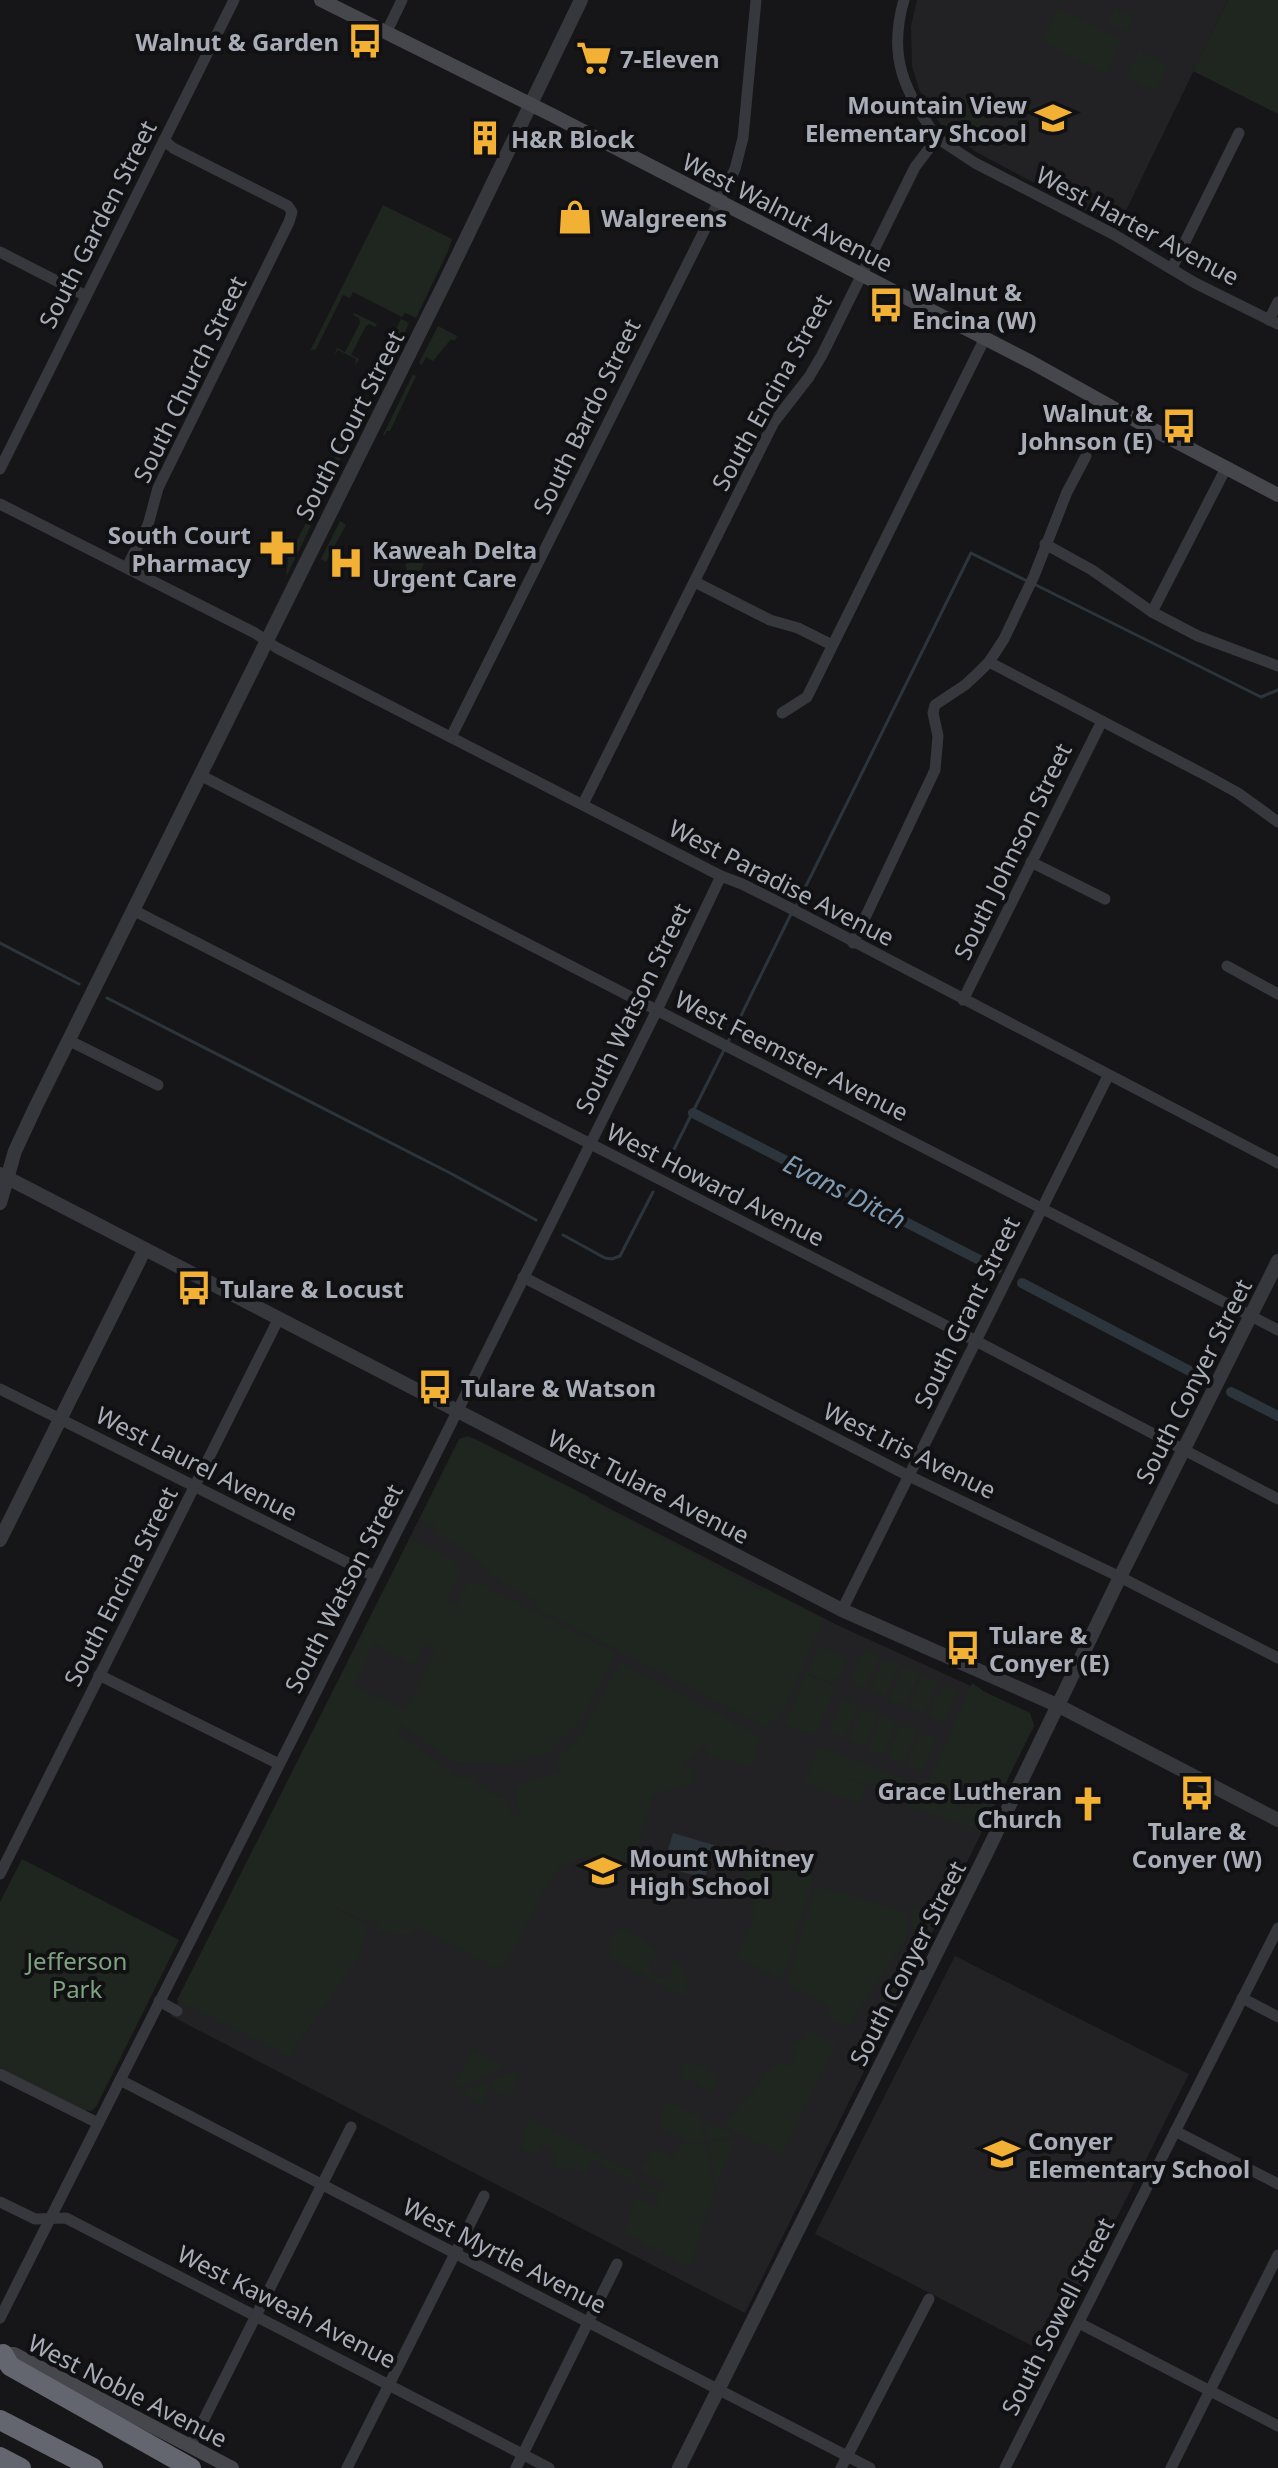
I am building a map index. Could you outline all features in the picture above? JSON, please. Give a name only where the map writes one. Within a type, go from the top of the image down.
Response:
[{"type":"highway","points":[[3,2354],[10,2366],[191,2468]]},
{"type":"highway","points":[[0,2420],[93,2468]]},
{"type":"highway","points":[[0,2457],[21,2468]]},
{"type":"main road","name":"West Walnut Avenue","points":[[321,0],[985,338],[1278,495]]},
{"type":"main road","name":"West Noble Avenue","points":[[3,2354],[14,2354],[232,2468]]},
{"type":"street","name":"South Garden Street","points":[[0,469],[234,0]]},
{"type":"street","points":[[386,33],[402,0]]},
{"type":"street","name":"South Court Street","points":[[0,1203],[3,1176],[68,1040],[581,0]]},
{"type":"street","name":"South Bardo Street","points":[[451,737],[735,169],[743,138],[756,0]]},
{"type":"street","points":[[904,0],[898,33],[903,77],[916,109],[937,138]]},
{"type":"street","points":[[1172,268],[1239,133]]},
{"type":"street","name":"West Harter Avenue","points":[[937,138],[975,163],[1195,283],[1274,322]]},
{"type":"street","name":"South Encina Street","points":[[583,804],[774,422],[809,377],[915,167],[937,138]]},
{"type":"street","name":"South Church Street","points":[[127,567],[148,525],[158,488],[292,212],[288,206],[173,148],[164,140]]},
{"type":"street","points":[[0,252],[86,296]]},
{"type":"street","points":[[1274,322],[1278,302]]},
{"type":"street","points":[[782,713],[807,697],[985,338]]},
{"type":"street","points":[[853,943],[935,770],[938,736],[933,713],[935,705],[965,685],[989,662],[1020,606],[1067,492],[1086,456]]},
{"type":"street","points":[[1152,612],[1226,468]]},
{"type":"street","name":"West Paradise Avenue","points":[[0,504],[1278,1163]]},
{"type":"street","points":[[1045,544],[1092,570],[1152,612],[1198,636],[1277,663]]},
{"type":"street","points":[[695,582],[770,620],[798,628],[832,645]]},
{"type":"street","points":[[989,662],[1238,793],[1278,822]]},
{"type":"street","name":"South Johnson Street","points":[[963,1000],[1102,721]]},
{"type":"street","name":"West Feemster Avenue","points":[[200,775],[1278,1330]]},
{"type":"street","points":[[1031,862],[1105,899]]},
{"type":"street","name":"South Watson Street","points":[[0,2318],[657,1010],[721,876]]},
{"type":"street","name":"West Howard Avenue","points":[[133,910],[1278,1499]]},
{"type":"street","points":[[1227,966],[1278,994]]},
{"type":"street","points":[[68,1040],[158,1085]]},
{"type":"street","name":"South Grant Street","points":[[842,1610],[1108,1076]]},
{"type":"street","name":"West Tulare Avenue","points":[[3,1176],[842,1610],[1059,1706],[1278,1820]]},
{"type":"street","points":[[0,1540],[145,1249]]},
{"type":"street","name":"South Conyer Street","points":[[679,2468],[1278,1261]]},
{"type":"street","name":"West Iris Avenue","points":[[523,1277],[909,1476],[1120,1577],[1278,1658]]},
{"type":"street","name":"South Encina Street","points":[[0,1874],[279,1318]]},
{"type":"street","name":"West Laurel Avenue","points":[[0,1389],[374,1576]]},
{"type":"street","points":[[99,1675],[279,1764]]},
{"type":"street","name":"South Sowell Street","points":[[1005,2468],[1278,1928]]},
{"type":"street","points":[[1242,1998],[1278,2017]]},
{"type":"street","points":[[159,2001],[177,2011]]},
{"type":"street","points":[[0,2074],[98,2123]]},
{"type":"street","name":"West Myrtle Avenue","points":[[120,2080],[870,2468]]},
{"type":"street","points":[[190,2447],[351,2127]]},
{"type":"street","points":[[1175,2131],[1278,2184]]},
{"type":"street","points":[[347,2468],[484,2196]]},
{"type":"street","name":"West Kaweah Avenue","points":[[0,2202],[35,2219],[66,2218],[549,2468]]},
{"type":"street","points":[[1171,2468],[1278,2255]]},
{"type":"street","points":[[516,2468],[617,2264]]},
{"type":"street","points":[[841,2468],[929,2299]]},
{"type":"street","points":[[1079,2323],[1278,2426]]},
{"type":"shaded area","name":"Mountain View Elementary Shcool","points":[[917,0],[1228,0],[1118,227],[976,152],[942,126],[919,89],[912,66],[911,26]]},
{"type":"shaded area","name":"Mount Whitney High School","points":[[468,1436],[835,1624],[1030,1713],[1034,1726],[745,2313],[171,2016],[459,1439]]},
{"type":"shaded area","points":[[673,1833],[714,1845],[705,1878],[663,1867]]},
{"type":"shaded area","name":"Conyer Elementary School","points":[[955,1956],[1189,2074],[1048,2354],[815,2234]]},
{"type":"green space","points":[[1228,0],[1278,0],[1278,114],[1193,71]]},
{"type":"green space","points":[[1058,9],[1122,41],[1106,73],[1042,41]]},
{"type":"green space","points":[[1115,9],[1134,18],[1127,32],[1108,23]]},
{"type":"green space","points":[[1139,51],[1168,66],[1156,91],[1126,77]]},
{"type":"green space","points":[[973,93],[992,103],[978,131],[959,121]]},
{"type":"green space","points":[[383,205],[452,239],[416,318],[405,313],[402,317],[353,292],[350,298],[343,295],[316,349],[310,351]]},
{"type":"green space","points":[[354,313],[377,324],[375,327],[366,326],[351,355],[359,359],[355,366],[356,359],[338,350],[334,355],[337,348],[345,352],[360,323]]},
{"type":"green space","points":[[401,319],[409,323],[384,375],[380,377],[374,374]]},
{"type":"green space","points":[[438,326],[457,336],[455,341],[451,339],[433,361],[426,357],[422,365],[419,363]]},
{"type":"green space","points":[[413,374],[416,376],[390,431],[384,436],[383,435]]},
{"type":"green space","points":[[359,395],[371,400],[338,464],[333,462],[362,404],[356,401]]},
{"type":"green space","points":[[317,513],[286,577],[288,558],[308,519]]},
{"type":"green space","points":[[340,521],[346,525],[326,562],[321,559]]},
{"type":"green space","points":[[410,557],[424,564],[411,589],[397,582],[402,572],[405,573]]},
{"type":"green space","points":[[467,1437],[824,1619],[784,1711],[765,1727],[533,1606],[536,1600],[494,1578],[468,1551],[434,1533],[436,1527],[420,1519],[460,1439]]},
{"type":"green space","points":[[410,1538],[455,1562],[459,1574],[446,1601],[456,1606],[467,1584],[476,1582],[616,1653],[582,1720],[549,1752],[510,1764],[455,1763],[400,1724],[398,1733],[458,1778],[475,1777],[477,1785],[506,1800],[512,1816],[521,1813],[514,1793],[519,1785],[561,1772],[556,1757],[578,1741],[621,1663],[760,1736],[752,1767],[707,1755],[706,1745],[703,1744],[682,1766],[695,1770],[692,1783],[653,1795],[632,1865],[589,1856],[562,1865],[547,1886],[505,1965],[495,1968],[417,1927],[410,1935],[380,1932],[376,1920],[370,1922],[328,1904],[363,1923],[367,1934],[357,1960],[289,2056],[177,2000]],"holes":[[[425,1643],[436,1649],[406,1710],[354,1685],[374,1644],[414,1665]]]},
{"type":"green space","points":[[818,1645],[847,1658],[839,1678],[834,1677],[832,1683],[807,1673]]},
{"type":"green space","points":[[865,1649],[880,1656],[865,1688],[850,1682]]},
{"type":"green space","points":[[884,1658],[899,1664],[885,1697],[870,1690]]},
{"type":"green space","points":[[904,1666],[919,1673],[905,1705],[889,1699]]},
{"type":"green space","points":[[806,1674],[836,1687],[814,1736],[785,1724]]},
{"type":"green space","points":[[923,1675],[938,1681],[924,1714],[909,1707]]},
{"type":"green space","points":[[943,1683],[958,1690],[944,1722],[928,1716]]},
{"type":"green space","points":[[972,1683],[1030,1713],[1034,1726],[981,1830],[906,1806],[911,1787],[924,1792]]},
{"type":"green space","points":[[843,1699],[858,1705],[844,1738],[829,1731]]},
{"type":"green space","points":[[863,1707],[878,1714],[864,1746],[848,1740]]},
{"type":"green space","points":[[882,1716],[897,1722],[883,1755],[868,1748]]},
{"type":"green space","points":[[902,1724],[917,1731],[903,1763],[887,1757]]},
{"type":"green space","points":[[921,1733],[936,1739],[922,1772],[907,1765]]},
{"type":"green space","points":[[818,1746],[910,1781],[903,1799],[837,1774],[866,1786],[859,1804],[804,1783]]},
{"type":"green space","points":[[750,1857],[814,1875],[782,1980],[735,1957],[753,1922],[752,1892],[741,1888]]},
{"type":"green space","name":"Jefferson Park","points":[[22,1859],[179,1940],[96,2107],[91,2111],[0,2068],[0,1902]]},
{"type":"green space","points":[[816,1885],[903,1911],[908,1922],[904,1942],[849,2024],[827,2016],[831,2008],[787,1983]]},
{"type":"green space","points":[[913,1907],[939,1914],[930,1931],[913,1928]]},
{"type":"green space","points":[[621,1928],[643,1939],[657,1951],[658,1956],[649,1962],[650,1973],[662,1979],[672,1974],[671,1962],[686,1972],[685,1997],[631,1969],[629,1964],[627,1967],[610,1958],[609,1938]]},
{"type":"green space","points":[[808,2030],[836,2044],[782,2155],[725,2124],[778,2060],[787,2067],[798,2053],[789,2045],[792,2041],[798,2045]]},
{"type":"green space","points":[[473,2050],[506,2067],[458,2087],[454,2085]]},
{"type":"green space","points":[[685,2062],[708,2069],[718,2084],[710,2092],[695,2079],[682,2079],[681,2064]]},
{"type":"green space","points":[[518,2071],[511,2097],[492,2091],[495,2079]]},
{"type":"green space","points":[[489,2081],[482,2104],[459,2092]]},
{"type":"green space","points":[[666,2101],[702,2119],[705,2142],[686,2141],[659,2126]]},
{"type":"green space","points":[[528,2118],[638,2175],[636,2182],[593,2160],[586,2174],[572,2167],[568,2172],[556,2166],[558,2163],[553,2160],[556,2156],[551,2146],[545,2148],[541,2144],[535,2155],[521,2148]]},
{"type":"green space","points":[[704,2121],[736,2135],[708,2141]]},
{"type":"green space","points":[[737,2138],[716,2185],[708,2147],[711,2143]]},
{"type":"green space","points":[[685,2143],[706,2144],[714,2190],[690,2267],[625,2233],[635,2196],[655,2207],[660,2198],[641,2187],[642,2183],[661,2193],[666,2184],[642,2171],[653,2147],[673,2158]]},
{"type":"waterway","points":[[796,906],[971,553],[1027,581]]},
{"type":"waterway","points":[[1034,584],[1261,697],[1278,690]]},
{"type":"waterway","points":[[728,1042],[792,912]]},
{"type":"waterway","points":[[0,943],[79,984]]},
{"type":"waterway","points":[[107,998],[536,1220]]},
{"type":"waterway","points":[[665,1167],[725,1048]]},
{"type":"waterway","name":"Evans Ditch","points":[[693,1113],[997,1269]]},
{"type":"waterway","points":[[563,1235],[605,1258],[620,1256],[653,1192]]},
{"type":"waterway","name":"Evans Ditch","points":[[1022,1283],[1203,1378]]},
{"type":"waterway","name":"Evans Ditch","points":[[1231,1392],[1278,1416]]},
{"type":"place","name":"Walnut & Garden","points":[[365,41]]},
{"type":"place","name":"7-Eleven","points":[[594,58]]},
{"type":"place","name":"Mountain View Elementary Shcool","points":[[1053,118]]},
{"type":"place","name":"H&R Block","points":[[485,138]]},
{"type":"place","name":"Walgreens","points":[[575,217]]},
{"type":"place","name":"Walnut & Encina (W)","points":[[886,305]]},
{"type":"place","name":"Walnut & Johnson (E)","points":[[1179,426]]},
{"type":"place","name":"South Court Pharmacy","points":[[277,548]]},
{"type":"place","name":"Kaweah Delta Urgent Care","points":[[346,563]]},
{"type":"place","name":"Tulare & Locust","points":[[194,1288]]},
{"type":"place","name":"Tulare & Watson","points":[[435,1387]]},
{"type":"place","name":"Tulare & Conyer (E)","points":[[963,1648]]},
{"type":"place","name":"Tulare & Conyer (W)","points":[[1197,1793]]},
{"type":"place","name":"Grace Lutheran Church","points":[[1088,1804]]},
{"type":"place","name":"Mount Whitney High School","points":[[603,1871]]},
{"type":"place","name":"Conyer Elementary School","points":[[1002,2154]]}]
